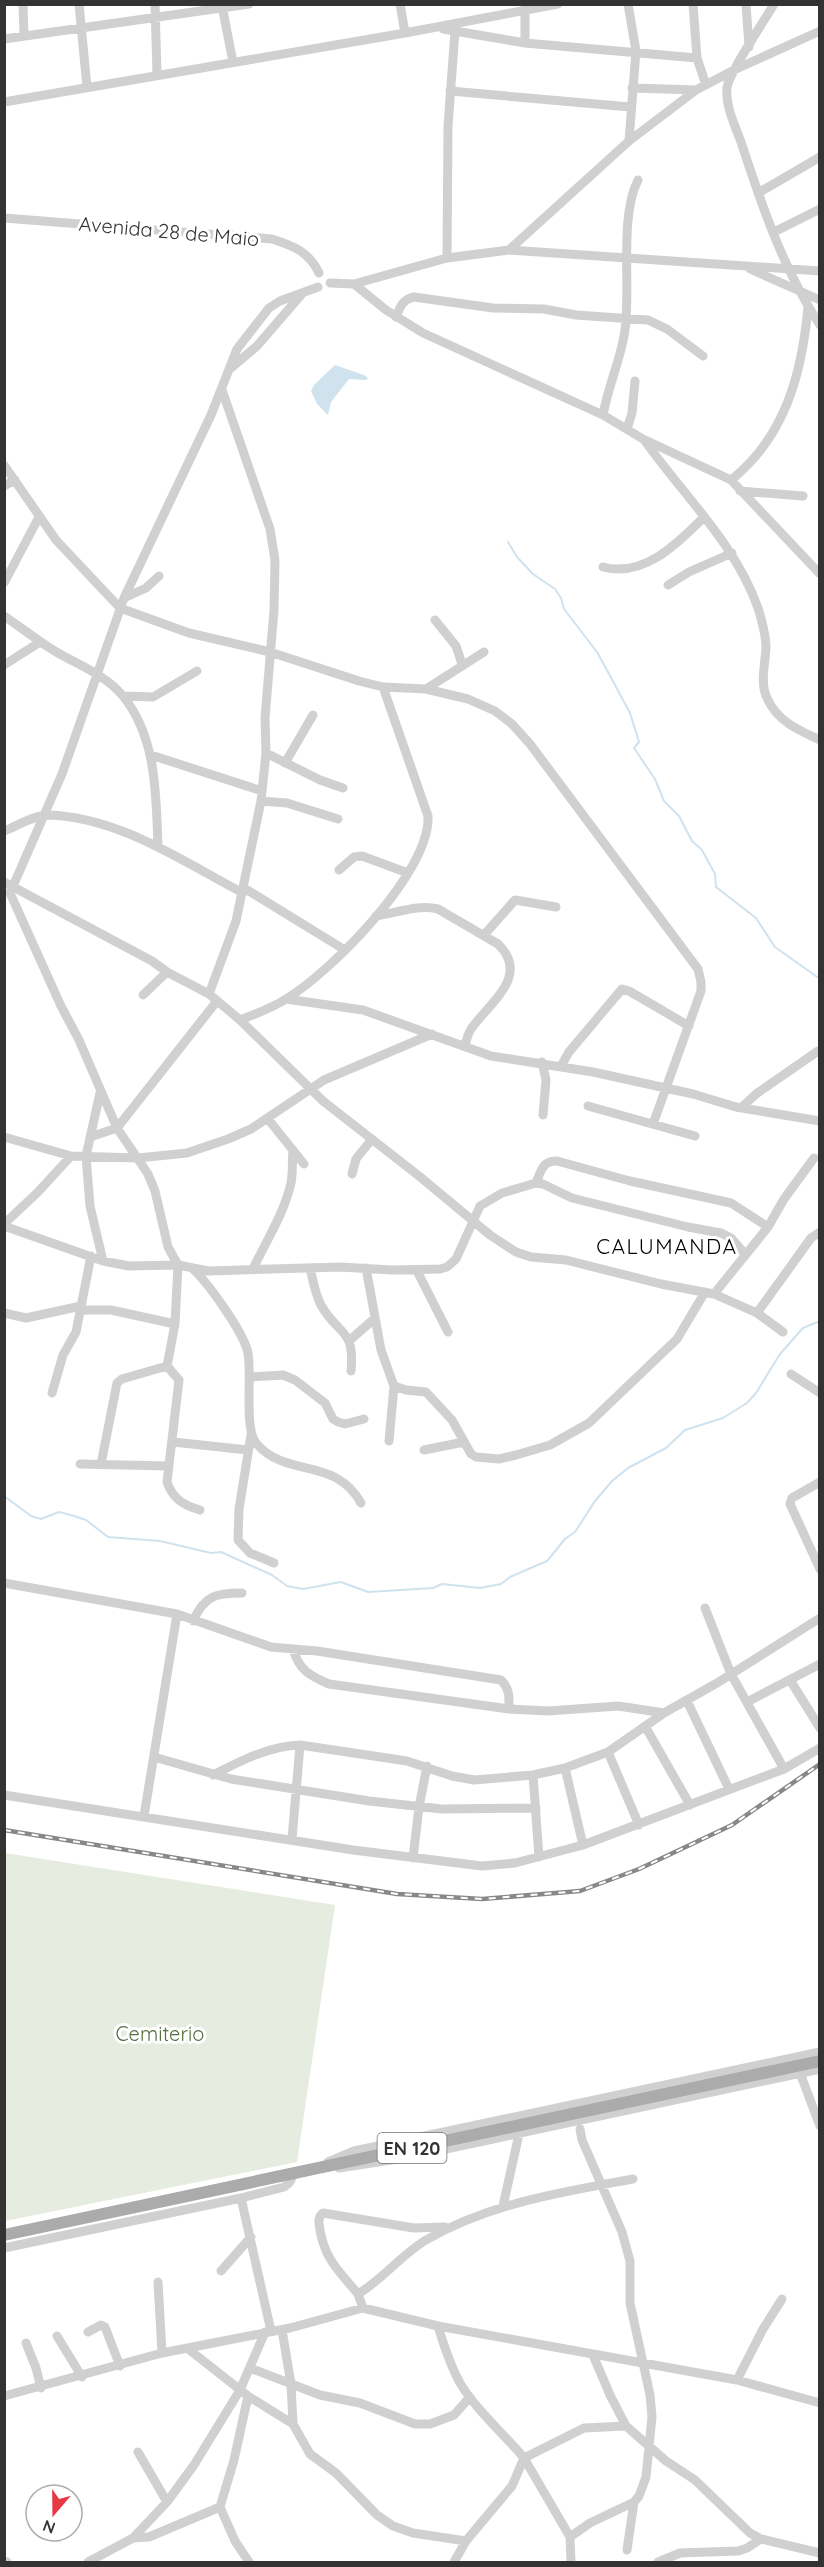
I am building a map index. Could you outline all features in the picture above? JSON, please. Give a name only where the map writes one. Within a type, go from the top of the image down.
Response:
[{"type":"main road","name":"EN 120","points":[[4,2235],[819,2061]]},
{"type":"street","points":[[23,4],[24,35]]},
{"type":"street","points":[[79,4],[87,87]]},
{"type":"street","points":[[155,4],[157,75]]},
{"type":"street","points":[[4,39],[249,4]]},
{"type":"street","points":[[400,4],[405,33]]},
{"type":"street","points":[[4,102],[437,28],[526,7],[558,4]]},
{"type":"street","points":[[628,4],[636,51],[629,141]]},
{"type":"street","points":[[693,4],[697,58],[706,85]]},
{"type":"street","points":[[746,4],[749,47]]},
{"type":"street","points":[[774,4],[734,70],[727,86],[729,109],[758,192],[788,267],[819,325]]},
{"type":"street","points":[[222,7],[233,62]]},
{"type":"street","points":[[525,43],[526,7]]},
{"type":"street","points":[[437,28],[525,43],[697,58]]},
{"type":"street","points":[[447,258],[450,91],[455,31]]},
{"type":"street","points":[[509,250],[629,141],[696,90],[819,31]]},
{"type":"street","points":[[632,88],[696,90]]},
{"type":"street","points":[[450,91],[630,107]]},
{"type":"street","points":[[758,192],[819,158]]},
{"type":"street","points":[[603,415],[626,320],[628,277],[626,258],[633,191],[638,180]]},
{"type":"street","points":[[774,231],[819,210]]},
{"type":"street","name":"Avenida 28 de Maio","points":[[4,218],[273,239],[303,251],[320,273]]},
{"type":"street","points":[[167,1366],[175,1324],[178,1265],[168,1246],[155,1191],[138,1158],[117,1128],[100,1093],[80,1040],[61,1006],[12,901],[8,884],[45,815],[98,676],[124,598],[184,474],[242,342],[269,308],[280,301],[318,287],[325,288],[330,283],[354,284],[447,258],[509,250],[819,270]]},
{"type":"street","points":[[743,266],[819,300]]},
{"type":"street","points":[[318,287],[315,278],[320,273],[326,273],[330,283]]},
{"type":"street","points":[[354,284],[396,317],[448,346],[603,415],[643,439],[731,480],[819,574]]},
{"type":"street","points":[[231,368],[257,346],[301,295]]},
{"type":"street","points":[[396,317],[402,303],[407,298],[414,297],[493,308],[544,309],[626,320],[648,320],[657,323],[704,356]]},
{"type":"street","points":[[731,480],[766,446],[787,408],[795,385],[808,307]]},
{"type":"street","points":[[627,429],[635,399],[635,381]]},
{"type":"street","points":[[209,994],[236,921],[261,796],[266,753],[265,718],[275,560],[270,529],[222,390]]},
{"type":"street","points":[[643,439],[732,553],[750,589],[765,633],[766,697],[775,712],[789,726],[819,740]]},
{"type":"street","points":[[4,465],[56,540],[120,608],[189,633],[270,652],[383,687],[426,689],[468,699],[495,711],[512,724],[530,744],[698,969],[701,991],[653,1124]]},
{"type":"street","points":[[4,486],[15,480]]},
{"type":"street","points":[[740,491],[803,496]]},
{"type":"street","points":[[4,583],[39,517]]},
{"type":"street","points":[[603,567],[613,570],[645,564],[674,546],[704,517]]},
{"type":"street","points":[[668,585],[689,572],[732,553]]},
{"type":"street","points":[[124,598],[146,588],[159,576]]},
{"type":"street","points":[[4,615],[40,642],[98,676],[123,696],[144,735],[150,755],[158,847]]},
{"type":"street","points":[[435,620],[456,646],[462,664]]},
{"type":"street","points":[[4,665],[40,642]]},
{"type":"street","points":[[426,689],[484,652]]},
{"type":"street","points":[[123,696],[153,697],[197,671]]},
{"type":"street","points":[[240,1020],[286,999],[330,967],[376,916],[408,873],[427,832],[428,816],[383,687]]},
{"type":"street","points":[[285,763],[314,715]]},
{"type":"street","points":[[266,753],[320,780],[343,788]]},
{"type":"street","points":[[150,755],[261,796],[338,819]]},
{"type":"street","points":[[4,831],[45,815],[92,822],[158,847],[243,891],[345,950]]},
{"type":"street","points":[[339,870],[354,857],[362,856],[408,873]]},
{"type":"street","points":[[8,884],[209,994],[240,1020],[310,1090],[472,1220],[516,1252],[531,1257],[566,1260],[661,1284],[709,1293],[758,1313],[783,1332]]},
{"type":"street","points":[[484,935],[515,900],[556,907]]},
{"type":"street","points":[[376,916],[427,906],[448,914],[484,935],[505,951],[510,979],[506,988],[470,1031],[465,1047]]},
{"type":"street","points":[[142,995],[166,972]]},
{"type":"street","points":[[561,1066],[575,1044],[622,989],[689,1026]]},
{"type":"street","points":[[286,999],[363,1010],[491,1056],[542,1062],[666,1088],[741,1108],[819,1121]]},
{"type":"street","points":[[90,1137],[117,1128],[217,1001]]},
{"type":"street","points":[[4,1137],[71,1156],[138,1158],[187,1153],[228,1139],[268,1119],[310,1090],[345,1070],[432,1034]]},
{"type":"street","points":[[741,1108],[775,1080],[818,1051]]},
{"type":"street","points":[[542,1062],[546,1080],[543,1115]]},
{"type":"street","points":[[100,1093],[86,1156],[90,1206],[103,1260]]},
{"type":"street","points":[[588,1107],[695,1136]]},
{"type":"street","points":[[268,1119],[304,1164]]},
{"type":"street","points":[[352,1174],[356,1159],[372,1139]]},
{"type":"street","points":[[253,1269],[283,1206],[291,1182],[293,1150]]},
{"type":"street","points":[[71,1156],[39,1192],[4,1225],[91,1257],[129,1266],[178,1265],[208,1271],[310,1268],[440,1269],[452,1264],[480,1206],[488,1200],[536,1183],[572,1198],[721,1233],[731,1238],[746,1254]]},
{"type":"street","points":[[394,1386],[426,1392],[434,1398],[452,1420],[471,1454],[476,1457],[499,1459],[550,1445],[573,1434],[589,1423],[677,1339],[709,1293],[768,1227],[784,1199],[814,1158]]},
{"type":"street","points":[[536,1183],[544,1164],[550,1160],[557,1161],[630,1181],[730,1203],[768,1227]]},
{"type":"street","points":[[758,1313],[812,1238],[819,1232]]},
{"type":"street","points":[[52,1393],[63,1355],[76,1332],[91,1257]]},
{"type":"street","points":[[192,1268],[209,1286],[242,1335],[247,1351],[251,1377],[251,1435],[239,1509],[238,1540],[250,1553],[274,1563]]},
{"type":"street","points":[[310,1268],[322,1306],[350,1340],[353,1356],[351,1371]]},
{"type":"street","points":[[366,1268],[381,1350],[394,1386],[389,1441]]},
{"type":"street","points":[[417,1270],[448,1332]]},
{"type":"street","points":[[4,1313],[26,1318],[80,1308],[111,1310],[175,1324]]},
{"type":"street","points":[[350,1340],[374,1319]]},
{"type":"street","points":[[167,1366],[179,1380],[167,1482],[173,1495],[180,1502],[200,1510]]},
{"type":"street","points":[[101,1464],[117,1383],[122,1379],[167,1366]]},
{"type":"street","points":[[791,1374],[819,1393]]},
{"type":"street","points":[[251,1377],[283,1375],[295,1380],[325,1403],[333,1419],[338,1422],[345,1424],[363,1419]]},
{"type":"street","points":[[251,1435],[257,1444],[272,1456],[295,1466],[338,1477],[349,1486],[361,1503]]},
{"type":"street","points":[[172,1442],[248,1450]]},
{"type":"street","points":[[424,1450],[464,1442]]},
{"type":"street","points":[[80,1464],[168,1466]]},
{"type":"street","points":[[819,1482],[792,1498],[790,1504],[819,1569]]},
{"type":"street","points":[[4,1583],[177,1614],[271,1647],[317,1651],[501,1680],[507,1686],[510,1694],[509,1709]]},
{"type":"street","points":[[193,1620],[207,1600],[219,1593],[242,1593]]},
{"type":"street","points":[[705,1608],[731,1674],[784,1769]]},
{"type":"street","points":[[144,1816],[177,1614]]},
{"type":"street","points":[[213,1775],[255,1755],[284,1746],[300,1745],[385,1757],[474,1780],[533,1775],[565,1768],[608,1752],[664,1713],[819,1618]]},
{"type":"street","points":[[292,1649],[301,1669],[311,1677],[330,1684],[509,1709],[548,1711],[618,1706],[664,1713]]},
{"type":"street","points":[[747,1702],[819,1664]]},
{"type":"street","points":[[790,1680],[819,1728]]},
{"type":"street","points":[[687,1701],[729,1789]]},
{"type":"street","points":[[645,1726],[690,1805]]},
{"type":"street","points":[[292,1839],[300,1745]]},
{"type":"street","points":[[4,1795],[413,1858],[482,1866],[515,1863],[583,1845],[784,1769],[819,1748]]},
{"type":"street","points":[[608,1752],[639,1825]]},
{"type":"street","points":[[154,1757],[213,1775],[297,1790],[418,1807],[536,1808]]},
{"type":"street","points":[[413,1858],[418,1807],[427,1766]]},
{"type":"street","points":[[565,1768],[583,1845]]},
{"type":"street","points":[[533,1775],[539,1857]]},
{"type":"street","points":[[310,2170],[354,2151],[819,2052]]},
{"type":"street","points":[[310,2170],[352,2167],[519,2134],[819,2069]]},
{"type":"street","points":[[800,2073],[819,2126]]},
{"type":"street","points":[[570,2536],[590,2523],[634,2502],[639,2496],[645,2477],[652,2417],[630,2303],[630,2261],[622,2232],[582,2140],[580,2128]]},
{"type":"street","points":[[503,2206],[519,2134]]},
{"type":"street","points":[[4,2248],[241,2198],[284,2187],[294,2174]]},
{"type":"street","points":[[358,2294],[374,2284],[424,2241],[453,2226],[503,2206],[633,2179]]},
{"type":"street","points":[[241,2198],[273,2331],[291,2384],[292,2424]]},
{"type":"street","points":[[363,2308],[358,2294],[326,2254],[319,2221],[323,2213],[414,2228],[431,2229],[453,2226]]},
{"type":"street","points":[[221,2271],[250,2237]]},
{"type":"street","points":[[158,2282],[162,2354]]},
{"type":"street","points":[[737,2380],[763,2329],[782,2299]]},
{"type":"street","points":[[4,2396],[162,2354],[273,2331],[363,2308],[438,2326],[737,2380],[819,2403]]},
{"type":"street","points":[[88,2332],[101,2325],[105,2326],[120,2366]]},
{"type":"street","points":[[438,2326],[451,2366],[470,2397],[525,2458],[570,2536],[571,2562]]},
{"type":"street","points":[[249,2562],[235,2541],[220,2507],[234,2460],[250,2368],[273,2331]]},
{"type":"street","points":[[57,2336],[82,2377]]},
{"type":"street","points":[[26,2343],[41,2388]]},
{"type":"street","points":[[187,2348],[244,2393],[292,2424],[310,2454],[336,2473],[377,2515],[393,2526],[413,2533],[466,2541]]},
{"type":"street","points":[[593,2355],[613,2403],[626,2426],[649,2448],[695,2480],[739,2524],[761,2539],[819,2553]]},
{"type":"street","points":[[250,2368],[320,2395],[360,2403],[415,2424],[430,2424],[454,2415],[470,2397]]},
{"type":"street","points":[[88,2562],[133,2538],[166,2502],[244,2393]]},
{"type":"street","points":[[454,2562],[466,2541],[512,2486],[525,2458],[584,2428],[626,2426]]},
{"type":"street","points":[[138,2452],[166,2502]]},
{"type":"street","points":[[627,2550],[634,2502]]},
{"type":"street","points":[[133,2538],[149,2536],[220,2507]]},
{"type":"street","points":[[658,2562],[680,2553],[738,2551],[761,2539]]},
{"type":"green space","name":"Cemiterio","points":[[5,1853],[335,1905],[297,2162],[5,2221]]},
{"type":"water","points":[[335,365],[368,378],[366,380],[349,379],[331,402],[328,415],[317,404],[311,391],[314,385]]},
{"type":"waterway","points":[[508,542],[517,557],[533,574],[555,589],[564,609],[597,652],[630,713],[639,742],[634,748],[655,779],[664,801],[679,816],[692,841],[702,850],[715,874],[716,887],[756,918],[775,947],[820,979]]},
{"type":"waterway","points":[[4,1496],[31,1516],[41,1519],[59,1512],[86,1520],[108,1537],[160,1541],[211,1553],[221,1552],[272,1575],[287,1586],[303,1589],[341,1582],[368,1592],[433,1588],[442,1584],[480,1588],[501,1584],[510,1577],[547,1561],[565,1539],[575,1532],[595,1501],[612,1481],[628,1468],[666,1448],[685,1430],[723,1418],[747,1403],[756,1393],[780,1354],[803,1328],[820,1321]]},
{"type":"railway","points":[[4,1830],[397,1894],[482,1899],[580,1891],[639,1869],[732,1825],[820,1764]]},
{"type":"district","name":"CALUMANDA","points":[[667,1246]]}]
